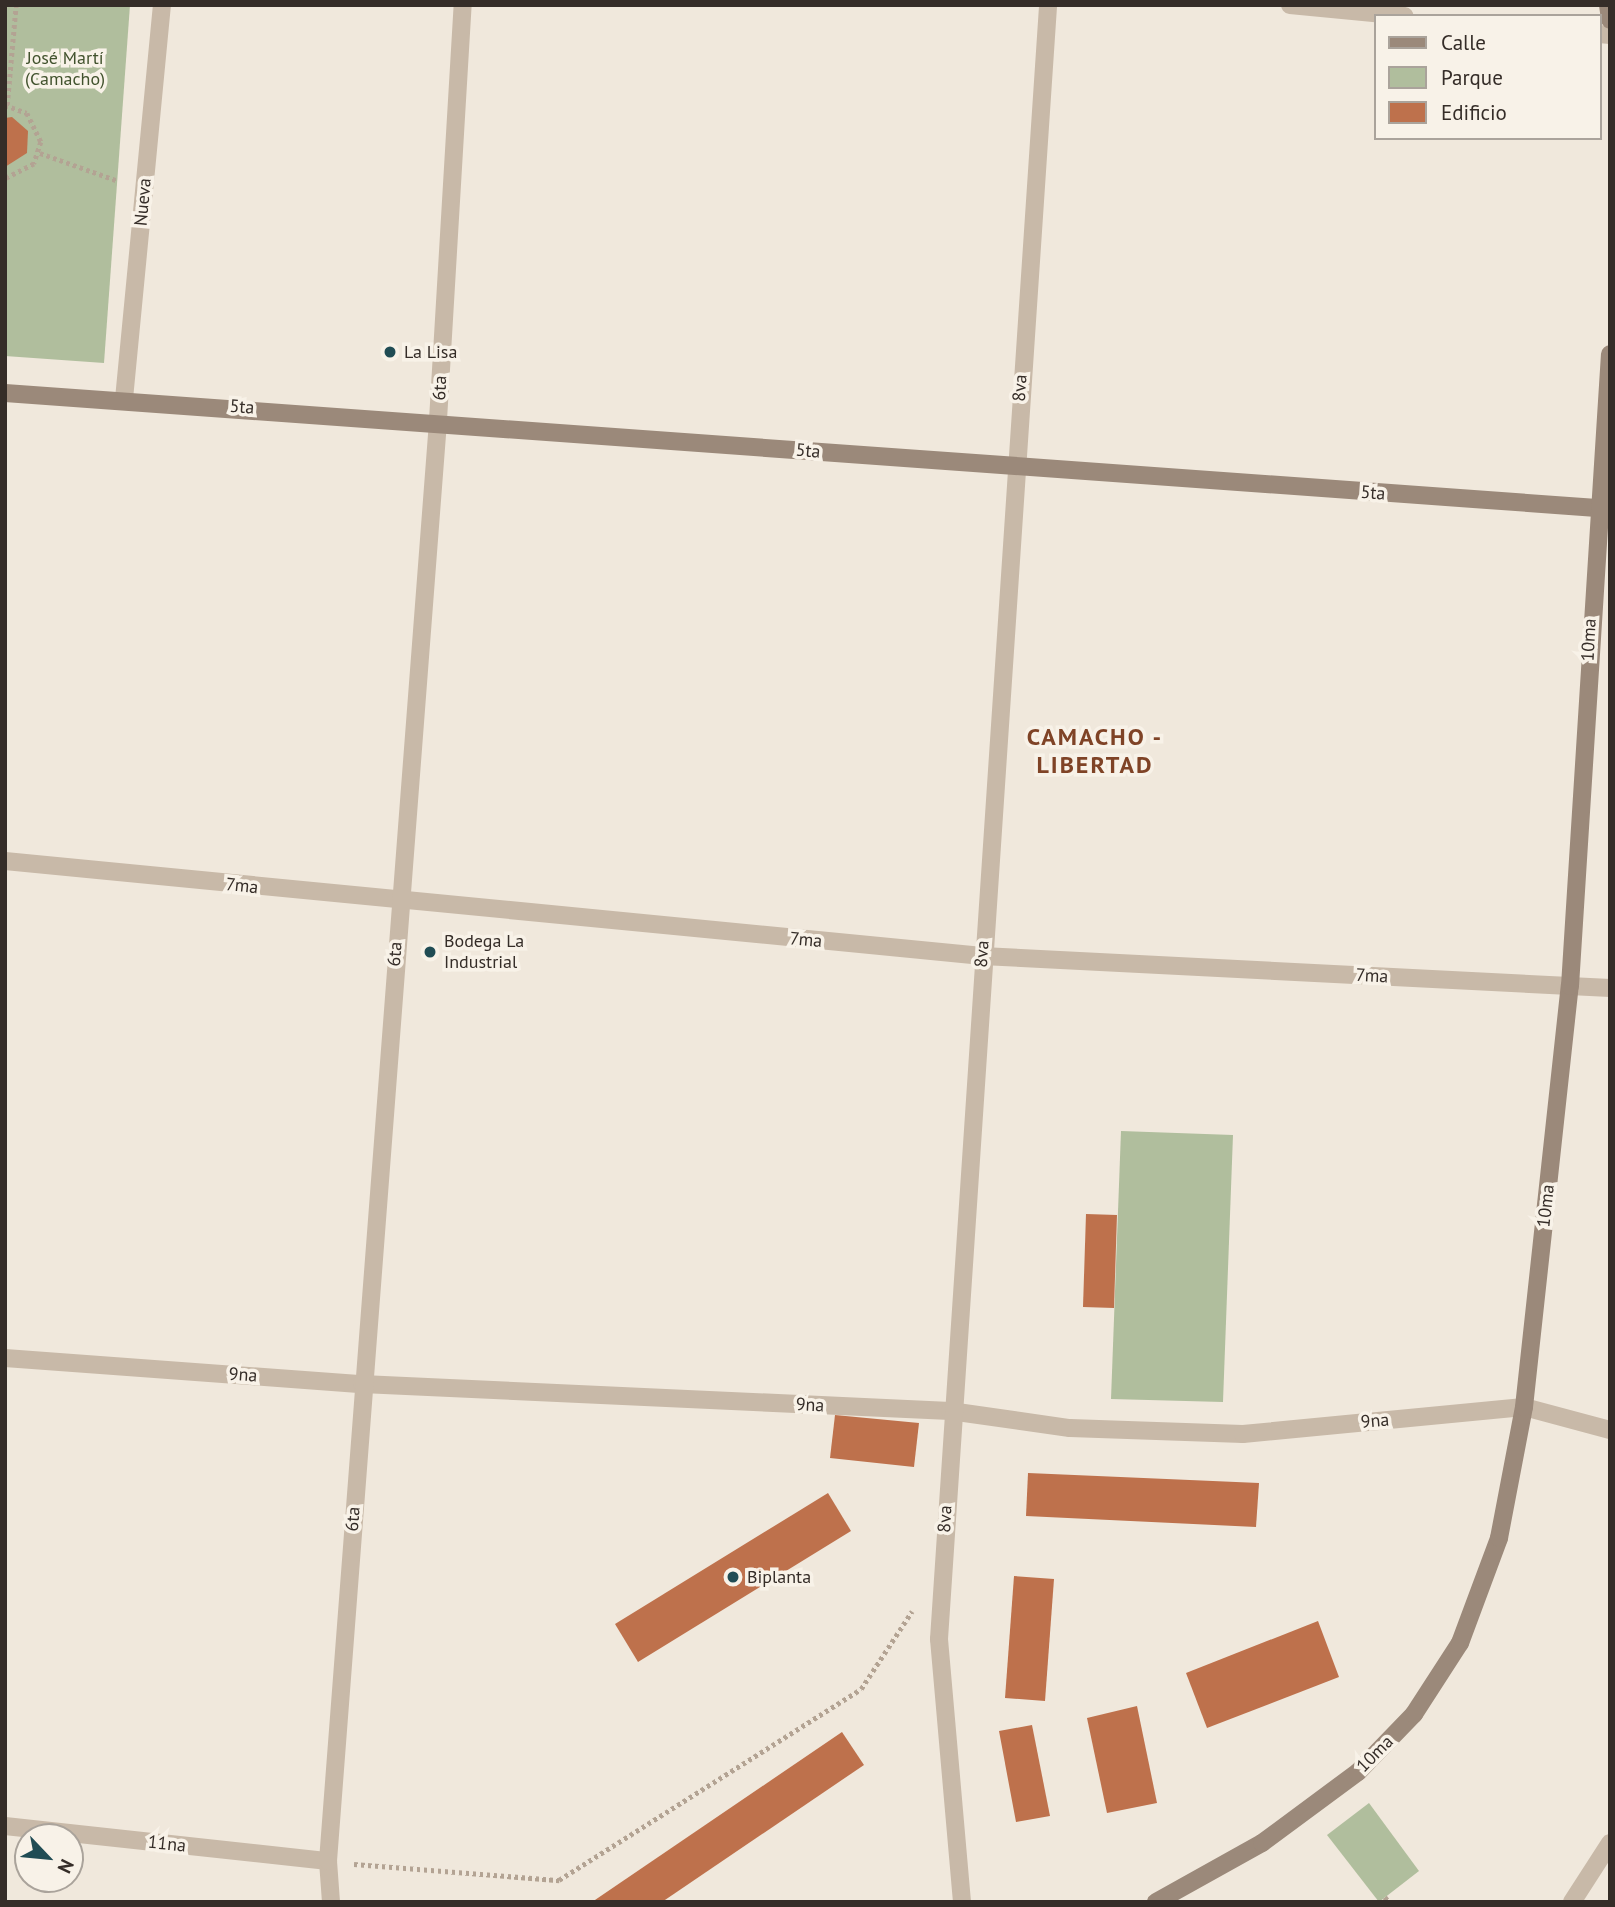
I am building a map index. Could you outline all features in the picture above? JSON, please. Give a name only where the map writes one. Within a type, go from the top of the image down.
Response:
[{"type":"street","name":"Nueva","points":[[124,399],[162,5]]},
{"type":"street","name":"6ta","points":[[331,1902],[328,1861],[362,1384],[438,421],[463,5]]},
{"type":"street","name":"8va","points":[[962,1902],[939,1639],[950,1411],[1048,5]]},
{"type":"street","points":[[1290,5],[1383,14]]},
{"type":"street","points":[[1608,5],[1610,20]]},
{"type":"street","name":"10ma","points":[[1156,1902],[1262,1843],[1358,1772],[1414,1714],[1460,1643],[1499,1538],[1524,1407],[1570,986],[1603,509],[1610,354]]},
{"type":"street","name":"5ta","points":[[5,393],[438,421],[1014,467],[1603,509]]},
{"type":"street","name":"7ma","points":[[5,861],[399,902],[982,956],[1610,988]]},
{"type":"street","name":"9na","points":[[5,1358],[362,1384],[950,1411],[1070,1428],[1243,1434],[1524,1407],[1610,1430]]},
{"type":"street","name":"11na","points":[[5,1826],[328,1861]]},
{"type":"street","points":[[1572,1902],[1610,1843]]},
{"type":"path","points":[[5,179],[25,172],[40,153],[35,121],[6,105],[16,5]]},
{"type":"path","points":[[40,153],[144,191]]},
{"type":"path","points":[[328,1861],[559,1880],[861,1689],[943,1563]]},
{"type":"green space","name":"José Martí (Camacho)","points":[[5,5],[130,5],[104,363],[5,356]]},
{"type":"green space","points":[[1121,1131],[1233,1135],[1223,1402],[1111,1399]]},
{"type":"green space","points":[[1369,1803],[1419,1871],[1379,1902],[1327,1835]]},
{"type":"building","points":[[12,117],[28,131],[27,153],[5,167],[5,118]]},
{"type":"building","points":[[1086,1214],[1117,1215],[1114,1308],[1083,1307]]},
{"type":"building","points":[[835,1415],[919,1423],[914,1467],[830,1458]]},
{"type":"building","points":[[1028,1473],[1259,1483],[1256,1527],[1026,1516]]},
{"type":"building","name":"Biplanta","points":[[828,1493],[851,1531],[638,1662],[615,1624]]},
{"type":"building","points":[[1014,1576],[1054,1579],[1045,1701],[1005,1698]]},
{"type":"building","points":[[1318,1621],[1339,1677],[1207,1728],[1186,1673]]},
{"type":"building","points":[[1137,1706],[1157,1803],[1107,1813],[1087,1718]]},
{"type":"building","points":[[1032,1725],[1050,1816],[1016,1822],[999,1731]]},
{"type":"building","points":[[842,1732],[864,1765],[662,1902],[592,1902]]},
{"type":"place","name":"La Lisa","points":[[390,352]]},
{"type":"place","name":"Bodega La Industrial","points":[[430,952]]},
{"type":"place","name":"Biplanta","points":[[733,1577]]},
{"type":"district","name":"CAMACHO - LIBERTAD","points":[[1095,751]]}]
